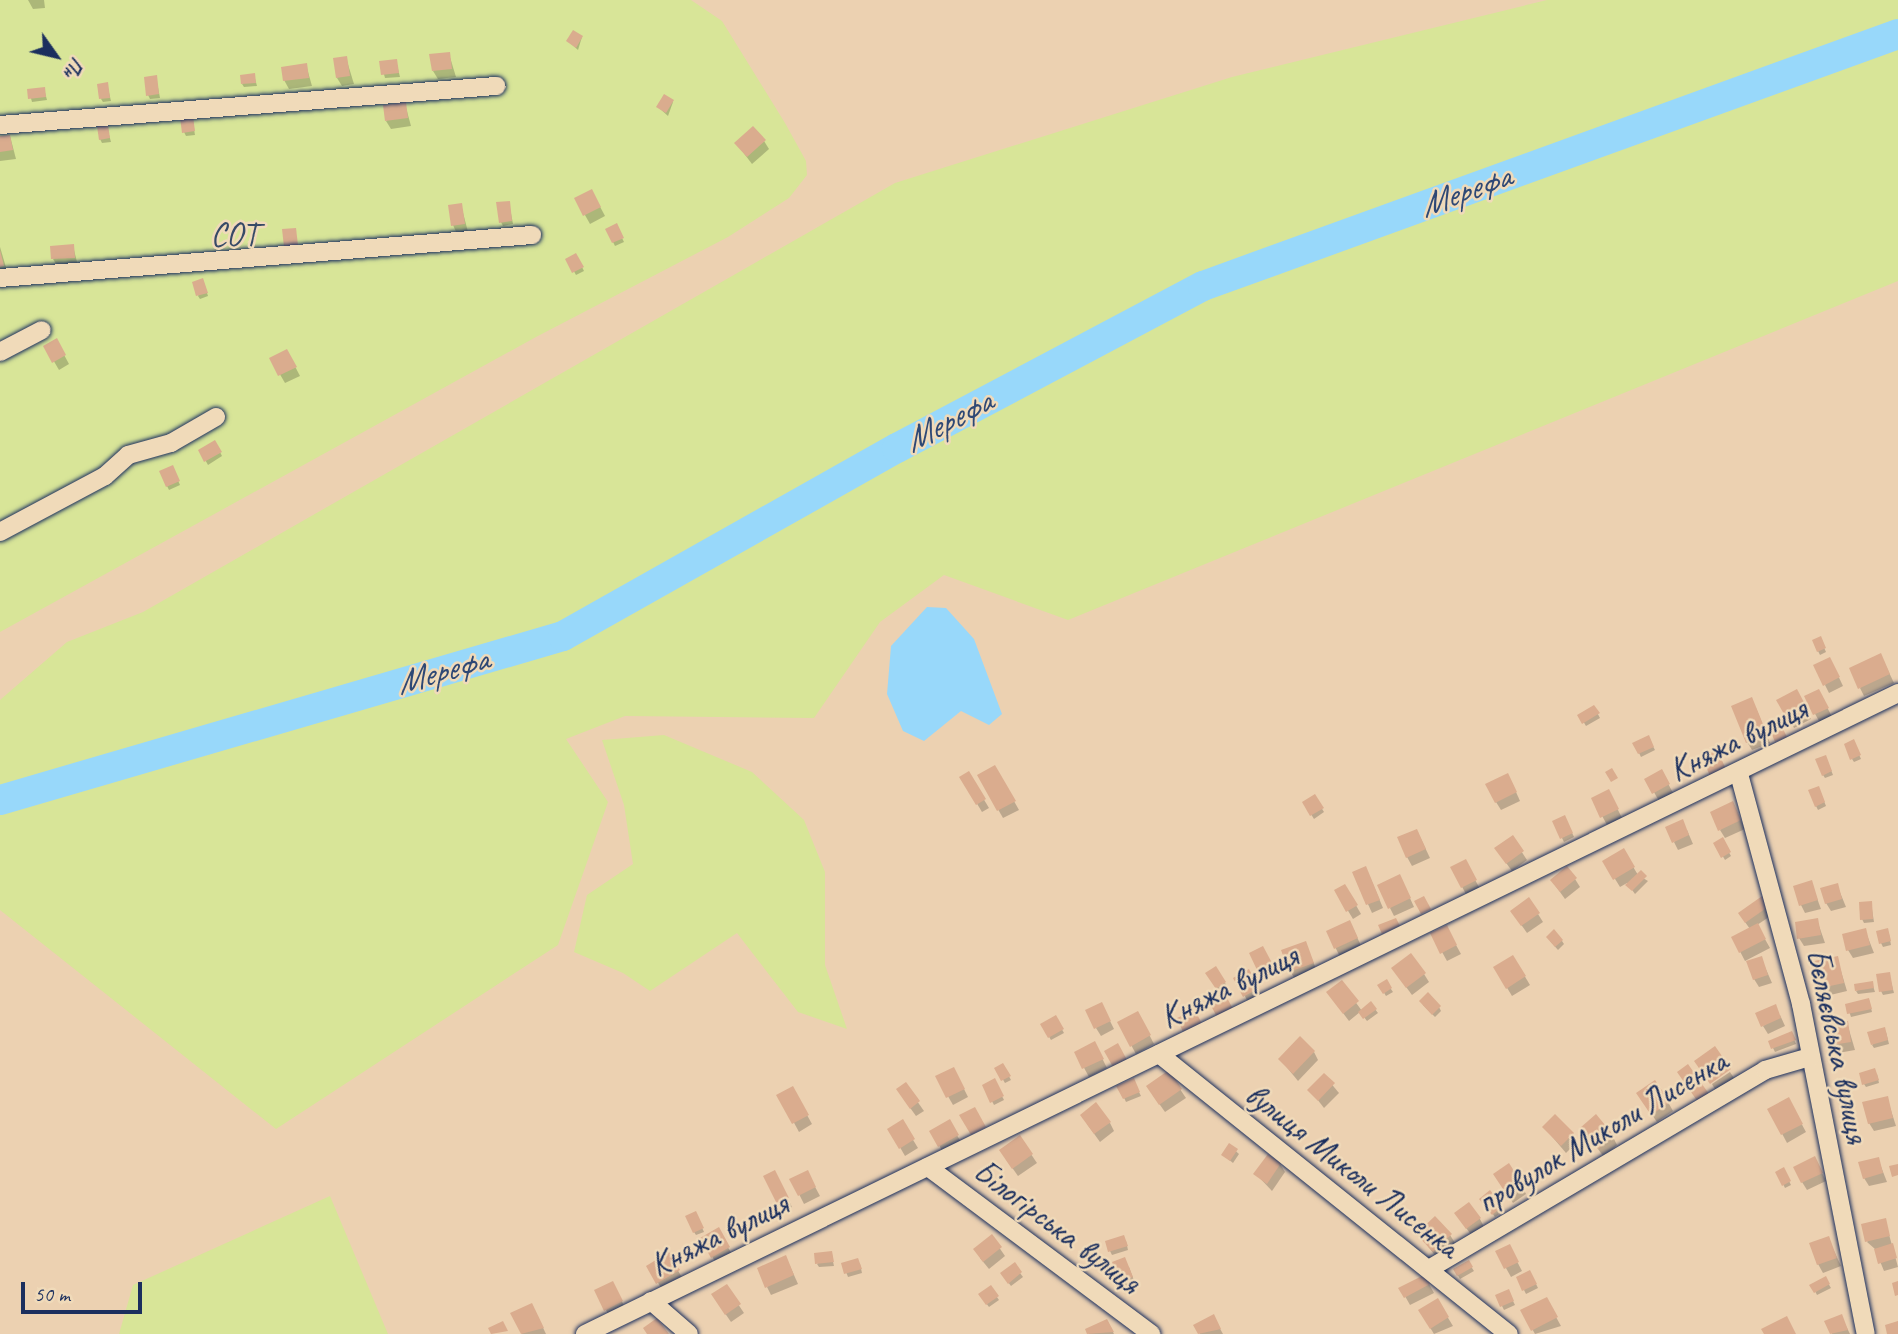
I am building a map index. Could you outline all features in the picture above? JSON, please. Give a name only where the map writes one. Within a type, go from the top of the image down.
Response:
[{"type":"street","points":[[0,125],[496,86]]},
{"type":"street","points":[[0,278],[531,235]]},
{"type":"street","points":[[0,352],[42,330]]},
{"type":"street","points":[[0,532],[105,476],[128,455],[171,443],[216,417]]},
{"type":"street","name":"Княжа вулиця","points":[[584,1334],[1739,774],[1898,693]]},
{"type":"street","name":"Бєляєвська вулиця","points":[[1739,774],[1801,1004],[1866,1334]]},
{"type":"street","name":"вулиця Миколи Лисенка","points":[[1159,1054],[1509,1334]]},
{"type":"street","name":"провулок Миколи Лисенка","points":[[1429,1269],[1765,1070],[1810,1056]]},
{"type":"street","name":"Білогірська вулиця","points":[[928,1167],[1151,1334]]},
{"type":"street","points":[[651,1301],[689,1334]]},
{"type":"green space","name":"СОТ","points":[[0,0],[691,0],[722,21],[806,161],[807,175],[789,198],[728,237],[536,337],[0,632]]},
{"type":"green space","points":[[1547,0],[1898,0],[1898,281],[1068,620],[944,575],[880,622],[814,718],[625,716],[566,739],[608,802],[558,945],[276,1129],[0,910],[0,700],[67,642],[143,612],[895,183],[1232,77]]},
{"type":"green space","points":[[664,735],[752,772],[804,820],[825,872],[825,965],[847,1029],[798,1012],[737,933],[650,991],[623,973],[574,952],[587,895],[633,864],[624,805],[602,740]]},
{"type":"green space","points":[[330,1196],[388,1334],[119,1334],[133,1285]]},
{"type":"water","points":[[927,607],[946,608],[974,639],[1002,714],[989,725],[961,711],[924,741],[903,731],[887,694],[891,646]]},
{"type":"building","points":[[573,30],[583,36],[576,48],[566,41]]},
{"type":"building","points":[[450,52],[452,69],[432,71],[429,54]]},
{"type":"building","points":[[347,56],[350,76],[336,78],[333,58]]},
{"type":"building","points":[[397,59],[399,73],[381,75],[379,61]]},
{"type":"building","points":[[307,63],[309,78],[283,81],[281,67]]},
{"type":"building","points":[[255,73],[256,83],[241,84],[240,75]]},
{"type":"building","points":[[157,75],[159,94],[146,96],[144,77]]},
{"type":"building","points":[[108,82],[110,98],[99,99],[97,84]]},
{"type":"building","points":[[45,87],[46,97],[28,99],[27,89]]},
{"type":"building","points":[[664,94],[674,100],[666,113],[656,107]]},
{"type":"building","points":[[406,102],[408,118],[385,121],[383,105]]},
{"type":"building","points":[[193,116],[195,131],[182,133],[180,117]]},
{"type":"building","points":[[108,125],[110,138],[99,140],[97,126]]},
{"type":"building","points":[[753,126],[766,140],[747,157],[734,143]]},
{"type":"building","points":[[10,135],[13,150],[0,152],[0,136]]},
{"type":"building","points":[[592,189],[601,207],[583,216],[574,198]]},
{"type":"building","points":[[510,201],[512,221],[499,223],[496,202]]},
{"type":"building","points":[[462,203],[465,224],[451,226],[448,205]]},
{"type":"building","points":[[617,223],[624,238],[612,243],[605,229]]},
{"type":"building","points":[[296,228],[298,245],[284,247],[282,229]]},
{"type":"building","points":[[74,244],[75,258],[51,259],[50,246]]},
{"type":"building","points":[[0,250],[4,266],[0,267]]},
{"type":"building","points":[[576,253],[584,267],[572,273],[565,259]]},
{"type":"building","points":[[203,278],[208,293],[196,296],[192,282]]},
{"type":"building","points":[[57,338],[66,355],[52,363],[43,346]]},
{"type":"building","points":[[287,349],[297,367],[278,376],[269,358]]},
{"type":"building","points":[[215,440],[222,452],[204,462],[198,450]]},
{"type":"building","points":[[173,465],[180,481],[166,487],[159,471]]},
{"type":"building","points":[[1821,636],[1826,648],[1817,652],[1812,640]]},
{"type":"building","points":[[1881,653],[1890,674],[1858,689],[1849,668]]},
{"type":"building","points":[[1830,657],[1840,677],[1823,686],[1813,665]]},
{"type":"building","points":[[1797,689],[1808,710],[1788,721],[1776,700]]},
{"type":"building","points":[[1819,689],[1829,708],[1813,715],[1804,696]]},
{"type":"building","points":[[1752,697],[1767,734],[1746,743],[1731,706]]},
{"type":"building","points":[[1594,705],[1600,713],[1582,724],[1577,715]]},
{"type":"building","points":[[1781,725],[1787,737],[1775,742],[1770,730]]},
{"type":"building","points":[[1649,735],[1654,747],[1638,754],[1632,743]]},
{"type":"building","points":[[1854,739],[1861,755],[1850,760],[1844,744]]},
{"type":"building","points":[[1716,748],[1726,769],[1710,776],[1701,755]]},
{"type":"building","points":[[1826,755],[1832,771],[1822,776],[1815,759]]},
{"type":"building","points":[[995,765],[1016,801],[997,811],[977,775]]},
{"type":"building","points":[[1612,768],[1618,778],[1611,782],[1605,772]]},
{"type":"building","points":[[1662,769],[1670,784],[1652,794],[1644,779]]},
{"type":"building","points":[[969,771],[986,799],[976,805],[959,777]]},
{"type":"building","points":[[1508,773],[1517,792],[1495,803],[1485,784]]},
{"type":"building","points":[[1819,786],[1825,802],[1815,807],[1808,790]]},
{"type":"building","points":[[1609,789],[1619,809],[1600,818],[1591,798]]},
{"type":"building","points":[[1315,794],[1324,808],[1310,816],[1302,802]]},
{"type":"building","points":[[1733,801],[1741,820],[1718,831],[1710,812]]},
{"type":"building","points":[[1565,815],[1573,833],[1560,839],[1552,821]]},
{"type":"building","points":[[1683,819],[1689,835],[1672,843],[1665,827]]},
{"type":"building","points":[[1417,829],[1426,849],[1406,858],[1397,837]]},
{"type":"building","points":[[1513,835],[1524,851],[1506,864],[1494,848]]},
{"type":"building","points":[[1723,837],[1731,852],[1721,858],[1713,843]]},
{"type":"building","points":[[1624,848],[1635,867],[1613,880],[1602,861]]},
{"type":"building","points":[[1466,859],[1477,880],[1461,888],[1450,867]]},
{"type":"building","points":[[1366,866],[1380,900],[1366,905],[1352,872]]},
{"type":"building","points":[[1567,866],[1577,878],[1560,892],[1550,880]]},
{"type":"building","points":[[1641,870],[1647,876],[1632,891],[1625,885]]},
{"type":"building","points":[[1400,874],[1411,898],[1388,909],[1377,885]]},
{"type":"building","points":[[1812,880],[1818,900],[1799,906],[1793,886]]},
{"type":"building","points":[[1838,883],[1842,899],[1825,904],[1820,888]]},
{"type":"building","points":[[1345,884],[1358,905],[1346,912],[1334,890]]},
{"type":"building","points":[[1765,894],[1772,904],[1745,923],[1738,913]]},
{"type":"building","points":[[1424,896],[1431,909],[1421,914],[1414,901]]},
{"type":"building","points":[[1529,897],[1540,913],[1521,926],[1510,911]]},
{"type":"building","points":[[1872,901],[1873,919],[1860,920],[1859,902]]},
{"type":"building","points":[[1396,918],[1400,926],[1382,934],[1378,925]]},
{"type":"building","points":[[1818,918],[1821,935],[1797,939],[1795,922]]},
{"type":"building","points":[[1350,920],[1358,938],[1334,949],[1326,931]]},
{"type":"building","points":[[1758,923],[1766,939],[1739,953],[1731,937]]},
{"type":"building","points":[[1447,925],[1457,945],[1440,954],[1430,933]]},
{"type":"building","points":[[1866,928],[1870,945],[1846,951],[1842,934]]},
{"type":"building","points":[[1888,928],[1891,941],[1879,944],[1876,931]]},
{"type":"building","points":[[1554,929],[1563,940],[1555,947],[1546,937]]},
{"type":"building","points":[[1306,941],[1314,963],[1289,972],[1281,950]]},
{"type":"building","points":[[1263,946],[1273,965],[1258,972],[1249,953]]},
{"type":"building","points":[[1411,953],[1426,973],[1406,988],[1391,968]]},
{"type":"building","points":[[1513,955],[1526,976],[1506,989],[1493,967]]},
{"type":"building","points":[[1762,956],[1768,975],[1753,980],[1746,961]]},
{"type":"building","points":[[1838,956],[1844,983],[1816,989],[1810,962]]},
{"type":"building","points":[[1216,966],[1226,982],[1216,989],[1205,973]]},
{"type":"building","points":[[1249,969],[1259,988],[1243,997],[1233,978]]},
{"type":"building","points":[[1890,972],[1893,990],[1879,992],[1876,974]]},
{"type":"building","points":[[1387,979],[1392,988],[1383,994],[1377,985]]},
{"type":"building","points":[[1342,980],[1359,1001],[1343,1014],[1326,992]]},
{"type":"building","points":[[1873,981],[1874,988],[1855,991],[1854,984]]},
{"type":"building","points":[[1428,992],[1441,1006],[1432,1015],[1419,1001]]},
{"type":"building","points":[[1225,994],[1233,1009],[1217,1017],[1209,1002]]},
{"type":"building","points":[[1869,998],[1872,1009],[1847,1014],[1845,1004]]},
{"type":"building","points":[[1371,1001],[1377,1009],[1363,1019],[1358,1012]]},
{"type":"building","points":[[1102,1002],[1111,1021],[1094,1029],[1085,1010]]},
{"type":"building","points":[[1776,1004],[1781,1018],[1761,1027],[1755,1013]]},
{"type":"building","points":[[1195,1010],[1202,1024],[1183,1032],[1177,1018]]},
{"type":"building","points":[[1138,1011],[1151,1035],[1130,1047],[1117,1022]]},
{"type":"building","points":[[1056,1015],[1064,1029],[1048,1038],[1040,1024]]},
{"type":"building","points":[[1848,1021],[1851,1042],[1832,1045],[1829,1024]]},
{"type":"building","points":[[1885,1027],[1888,1040],[1871,1045],[1867,1032]]},
{"type":"building","points":[[1792,1031],[1796,1040],[1771,1049],[1768,1041]]},
{"type":"building","points":[[1300,1036],[1315,1051],[1293,1074],[1278,1059]]},
{"type":"building","points":[[1095,1041],[1104,1059],[1082,1069],[1074,1052]]},
{"type":"building","points":[[1118,1043],[1127,1060],[1113,1067],[1104,1051]]},
{"type":"building","points":[[1715,1046],[1731,1069],[1710,1084],[1694,1061]]},
{"type":"building","points":[[1003,1063],[1011,1076],[1001,1081],[994,1068]]},
{"type":"building","points":[[1688,1064],[1709,1094],[1698,1102],[1677,1072]]},
{"type":"building","points":[[954,1067],[965,1089],[946,1098],[935,1076]]},
{"type":"building","points":[[1875,1068],[1879,1080],[1862,1085],[1859,1073]]},
{"type":"building","points":[[1169,1070],[1182,1089],[1159,1105],[1146,1086]]},
{"type":"building","points":[[1324,1073],[1335,1083],[1318,1101],[1307,1090]]},
{"type":"building","points":[[995,1078],[1004,1096],[990,1103],[982,1085]]},
{"type":"building","points":[[1134,1078],[1140,1092],[1123,1099],[1116,1086]]},
{"type":"building","points":[[1655,1080],[1670,1102],[1651,1115],[1636,1093]]},
{"type":"building","points":[[906,1082],[920,1101],[910,1109],[896,1089]]},
{"type":"building","points":[[793,1086],[809,1115],[792,1124],[776,1095]]},
{"type":"building","points":[[1888,1096],[1893,1118],[1868,1124],[1862,1102]]},
{"type":"building","points":[[1789,1097],[1803,1124],[1781,1135],[1767,1109]]},
{"type":"building","points":[[1096,1102],[1111,1122],[1094,1134],[1080,1115]]},
{"type":"building","points":[[975,1107],[986,1127],[971,1135],[959,1115]]},
{"type":"building","points":[[1555,1114],[1574,1133],[1561,1146],[1542,1127]]},
{"type":"building","points":[[1596,1114],[1614,1136],[1598,1149],[1580,1128]]},
{"type":"building","points":[[903,1119],[915,1139],[899,1149],[887,1129]]},
{"type":"building","points":[[950,1119],[959,1135],[938,1147],[929,1131]]},
{"type":"building","points":[[1020,1135],[1033,1154],[1012,1169],[999,1150]]},
{"type":"building","points":[[1229,1143],[1238,1149],[1230,1161],[1221,1155]]},
{"type":"building","points":[[1268,1154],[1281,1163],[1267,1184],[1253,1174]]},
{"type":"building","points":[[1815,1156],[1823,1173],[1801,1183],[1793,1167]]},
{"type":"building","points":[[1879,1157],[1883,1173],[1863,1179],[1858,1162]]},
{"type":"building","points":[[1509,1163],[1523,1185],[1507,1195],[1493,1174]]},
{"type":"building","points":[[1898,1164],[1898,1175],[1892,1177],[1889,1166]]},
{"type":"building","points":[[1784,1167],[1791,1181],[1782,1186],[1775,1172]]},
{"type":"building","points":[[775,1170],[789,1198],[777,1204],[763,1176]]},
{"type":"building","points":[[808,1170],[816,1187],[798,1196],[789,1179]]},
{"type":"building","points":[[1490,1190],[1503,1206],[1492,1215],[1479,1199]]},
{"type":"building","points":[[1469,1202],[1481,1218],[1466,1229],[1454,1213]]},
{"type":"building","points":[[696,1211],[704,1228],[693,1233],[685,1216]]},
{"type":"building","points":[[1435,1216],[1452,1234],[1433,1252],[1416,1234]]},
{"type":"building","points":[[1886,1218],[1890,1236],[1865,1242],[1861,1224]]},
{"type":"building","points":[[719,1227],[730,1247],[711,1258],[700,1238]]},
{"type":"building","points":[[992,1234],[1002,1247],[983,1262],[973,1249]]},
{"type":"building","points":[[1124,1235],[1128,1246],[1108,1252],[1105,1241]]},
{"type":"building","points":[[1829,1236],[1837,1258],[1817,1265],[1809,1243]]},
{"type":"building","points":[[1893,1243],[1897,1258],[1878,1264],[1874,1249]]},
{"type":"building","points":[[1510,1244],[1519,1262],[1504,1269],[1495,1251]]},
{"type":"building","points":[[832,1251],[834,1262],[815,1264],[814,1253]]},
{"type":"building","points":[[669,1252],[680,1270],[656,1284],[646,1266]]},
{"type":"building","points":[[786,1255],[794,1275],[765,1288],[757,1268]]},
{"type":"building","points":[[1125,1257],[1133,1277],[1120,1282],[1112,1262]]},
{"type":"building","points":[[858,1258],[862,1269],[844,1274],[841,1263]]},
{"type":"building","points":[[1469,1260],[1473,1267],[1457,1276],[1453,1269]]},
{"type":"building","points":[[1015,1262],[1022,1272],[1008,1284],[1000,1273]]},
{"type":"building","points":[[1530,1270],[1537,1284],[1522,1291],[1516,1277]]},
{"type":"building","points":[[1426,1274],[1430,1284],[1404,1298],[1398,1288]]},
{"type":"building","points":[[1826,1276],[1830,1284],[1814,1293],[1809,1285]]},
{"type":"building","points":[[613,1281],[623,1301],[604,1311],[594,1290]]},
{"type":"building","points":[[1898,1281],[1898,1295],[1895,1296],[1892,1283]]},
{"type":"building","points":[[727,1284],[741,1304],[725,1315],[711,1294]]},
{"type":"building","points":[[991,1285],[999,1296],[986,1305],[978,1294]]},
{"type":"building","points":[[1509,1289],[1514,1301],[1500,1307],[1495,1295]]},
{"type":"building","points":[[1547,1297],[1558,1317],[1531,1331],[1520,1310]]},
{"type":"building","points":[[1438,1298],[1449,1317],[1430,1329],[1418,1310]]},
{"type":"building","points":[[532,1303],[544,1328],[521,1334],[510,1313]]},
{"type":"building","points":[[1214,1314],[1221,1329],[1198,1334],[1193,1325]]},
{"type":"building","points":[[1842,1314],[1848,1330],[1830,1334],[1824,1321]]},
{"type":"building","points":[[1787,1316],[1796,1334],[1764,1334],[1761,1329]]},
{"type":"building","points":[[657,1318],[669,1334],[647,1334],[643,1328]]},
{"type":"building","points":[[1107,1319],[1114,1332],[1087,1334],[1085,1329]]},
{"type":"building","points":[[503,1321],[508,1331],[491,1334],[488,1328]]},
{"type":"building","points":[[1898,1321],[1898,1334],[1887,1334],[1885,1325]]},
{"type":"waterway","name":"Мерефа","points":[[0,800],[563,636],[897,448],[1203,286],[1898,34]]}]
